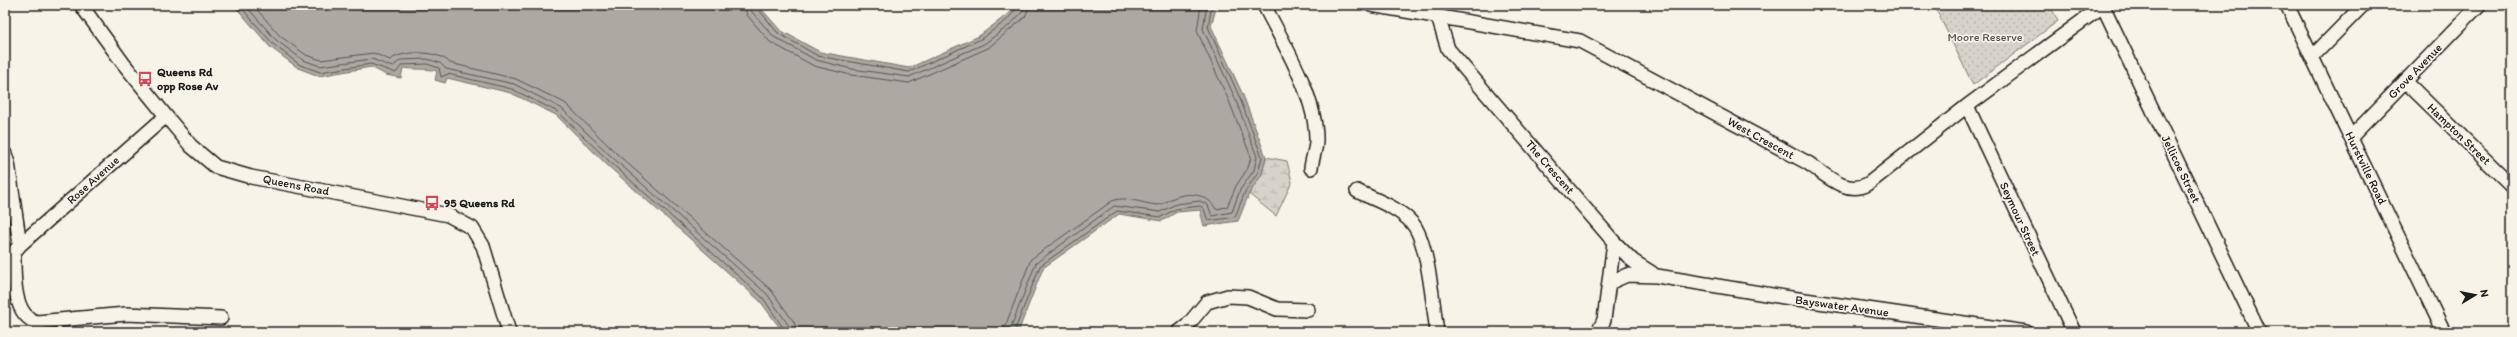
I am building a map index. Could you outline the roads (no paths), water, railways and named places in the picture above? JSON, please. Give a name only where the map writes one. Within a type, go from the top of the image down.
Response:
[{"type":"street","name":"Queens Road","points":[[81,5],[123,63],[166,116],[206,161],[229,172],[436,212],[466,223],[478,235],[483,246],[510,332]]},
{"type":"street","points":[[1264,5],[1300,76],[1310,107],[1316,141],[1311,168]]},
{"type":"street","name":"West Crescent","points":[[1372,5],[1580,41],[1808,163],[1842,186],[1852,188],[1868,184],[1967,106],[2104,5]]},
{"type":"street","name":"Jellicoe Street","points":[[2104,5],[2259,332]]},
{"type":"street","name":"Hurstville Road","points":[[2287,5],[2444,332]]},
{"type":"street","points":[[2312,57],[2363,5]]},
{"type":"street","name":"Grove Avenue","points":[[2351,137],[2479,5]]},
{"type":"street","name":"The Crescent","points":[[1438,16],[1448,49],[1614,242]]},
{"type":"street","name":"Hampton Street","points":[[2405,81],[2512,186]]},
{"type":"street","name":"Seymour Street","points":[[1967,106],[2074,332]]},
{"type":"street","name":"Rose Avenue","points":[[20,245],[166,116]]},
{"type":"street","points":[[5,154],[20,245],[14,252],[18,296],[22,312],[29,320],[37,322],[126,314],[221,318]]},
{"type":"street","points":[[1357,191],[1398,211],[1412,223],[1422,239],[1437,332]]},
{"type":"street","points":[[1598,332],[1604,320],[1614,242]]},
{"type":"street","name":"Bayswater Avenue","points":[[1614,242],[1633,261],[1657,276]]},
{"type":"street","name":"Bayswater Avenue","points":[[1609,283],[1627,275],[1657,276],[1784,297],[2026,332]]},
{"type":"street","points":[[1179,332],[1187,326],[1207,302],[1228,296],[1248,296],[1277,309],[1308,310]]},
{"type":"water","points":[[234,5],[758,5],[780,30],[820,52],[909,68],[979,36],[1004,17],[1016,5],[1217,5],[1211,26],[1243,95],[1266,157],[1262,174],[1249,194],[1238,221],[1204,226],[1200,210],[1177,212],[1162,221],[1119,214],[1043,268],[1018,332],[783,332],[760,301],[607,165],[556,115],[511,93],[447,78],[445,83],[435,80],[437,71],[433,70],[403,68],[401,78],[386,75],[371,67],[319,76],[298,68],[270,47]]},
{"type":"place","name":"Queens Rd opp Rose Av","points":[[145,79]]},
{"type":"place","name":"95 Queens Rd","points":[[432,203]]},
{"type":"park label","name":"Moore Reserve","points":[[1985,37]]}]
